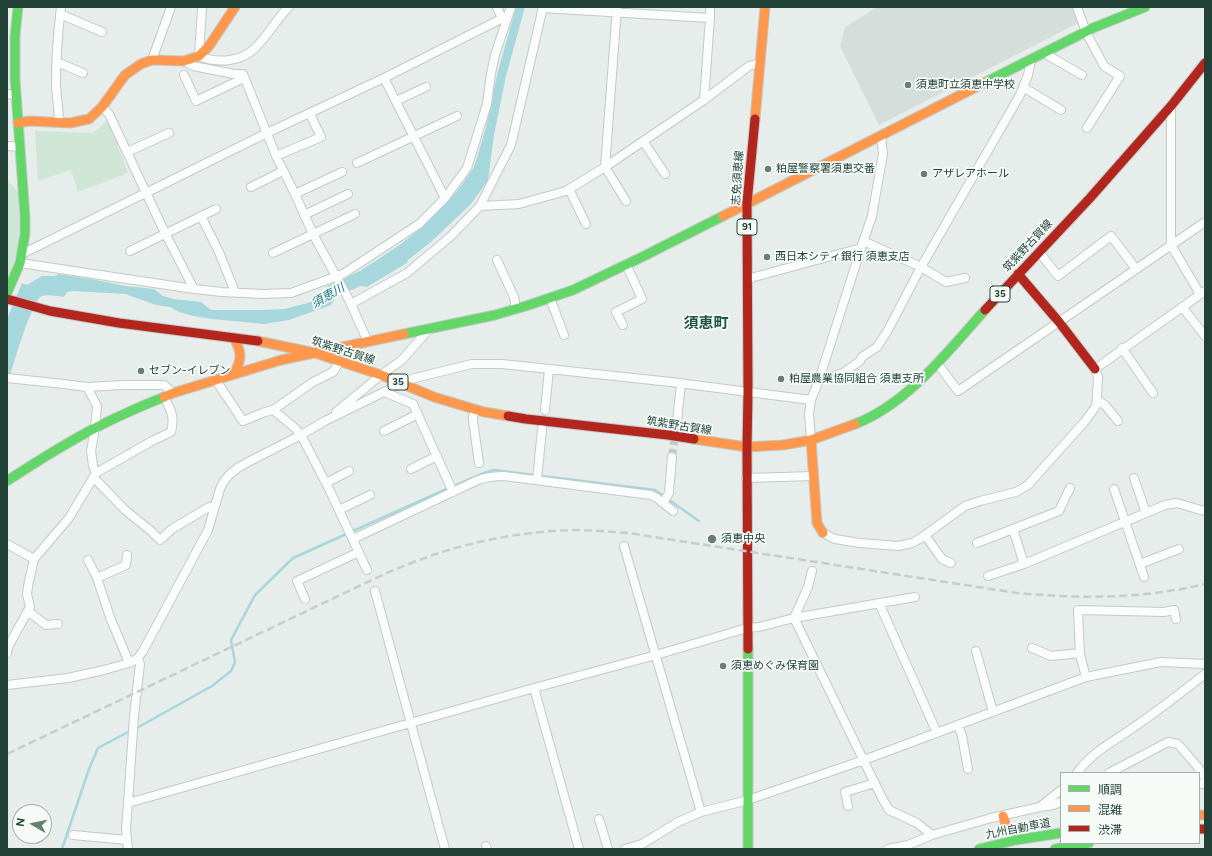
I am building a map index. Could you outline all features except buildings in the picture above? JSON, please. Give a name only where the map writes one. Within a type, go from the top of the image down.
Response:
[{"type":"main road","points":[[7,294],[21,259],[25,234],[18,123],[11,94],[11,50],[18,7]]},
{"type":"main road","points":[[18,123],[29,121],[70,123],[89,119],[102,107],[125,75],[141,64],[152,60],[184,60],[199,56],[209,46],[235,7]]},
{"type":"main road","name":"志免須恵線","points":[[748,849],[748,522],[746,478],[748,392],[747,203],[765,7]]},
{"type":"main road","points":[[7,481],[95,428],[173,393],[281,360],[495,315],[574,290],[881,136],[987,81],[1086,32],[1145,7]]},
{"type":"main road","name":"筑紫野古賀線","points":[[7,299],[50,311],[119,323],[267,342],[315,353],[381,375],[434,397],[476,410],[526,419],[668,435],[747,447],[783,446],[811,440],[861,422],[905,395],[937,363],[1090,198],[1171,106],[1205,63]]},
{"type":"main road","points":[[1018,274],[1059,322],[1095,369]]},
{"type":"main road","points":[[234,338],[242,354],[240,364],[234,374]]},
{"type":"main road","points":[[811,440],[817,523],[823,533]]},
{"type":"main road","points":[[1003,816],[1008,831]]},
{"type":"main road","name":"九州自動車道","points":[[979,849],[1016,840],[1060,833]]},
{"type":"main road","points":[[1055,849],[1083,844]]},
{"type":"street","points":[[202,7],[199,56],[208,60],[223,61],[244,56],[256,47],[289,7]]},
{"type":"street","points":[[497,7],[505,18]]},
{"type":"street","points":[[21,259],[194,289],[222,292],[264,294],[291,293],[337,278],[419,224],[445,198],[467,168],[487,104],[491,74],[505,18],[511,7]]},
{"type":"street","points":[[350,302],[407,273],[451,236],[480,206],[510,145],[542,7],[617,9],[710,18]]},
{"type":"street","points":[[704,100],[710,7]]},
{"type":"street","points":[[1077,7],[1086,32],[1104,66],[1120,76],[1087,128]]},
{"type":"street","points":[[152,60],[170,8]]},
{"type":"street","points":[[617,9],[605,167],[626,201]]},
{"type":"street","points":[[59,123],[56,84],[57,42],[61,10],[102,32]]},
{"type":"street","points":[[21,259],[146,193],[505,18]]},
{"type":"street","points":[[1046,52],[1049,56],[1082,75]]},
{"type":"street","points":[[184,60],[193,66],[234,74],[243,74],[276,156],[313,234],[350,302],[368,342]]},
{"type":"street","points":[[819,380],[843,372],[860,361],[862,357],[877,347],[1020,95],[1028,75],[1031,60]]},
{"type":"street","points":[[57,62],[84,73]]},
{"type":"street","points":[[480,206],[519,204],[569,189],[605,167],[704,100],[749,66],[760,62]]},
{"type":"street","points":[[184,75],[196,101],[244,78]]},
{"type":"street","points":[[384,78],[445,198]]},
{"type":"street","points":[[396,101],[426,87]]},
{"type":"street","points":[[1023,87],[1061,110]]},
{"type":"street","points":[[823,533],[835,539],[860,543],[898,546],[912,543],[965,506],[1016,492],[1028,485],[1086,420],[1096,406],[1098,377],[1095,369],[1122,348],[1203,292],[1171,245],[1171,106]]},
{"type":"street","points":[[102,107],[109,114],[165,233],[194,289]]},
{"type":"street","points":[[276,156],[321,137],[310,114]]},
{"type":"street","points":[[357,163],[457,116]]},
{"type":"street","points":[[127,152],[169,133]]},
{"type":"street","points":[[811,440],[809,414],[811,400],[819,380],[872,216],[883,154],[881,136]]},
{"type":"street","points":[[643,141],[665,174]]},
{"type":"street","points":[[7,146],[20,147]]},
{"type":"street","points":[[251,187],[283,171]]},
{"type":"street","points":[[295,194],[342,172]]},
{"type":"street","points":[[569,189],[586,224]]},
{"type":"street","points":[[304,215],[348,194]]},
{"type":"street","points":[[130,251],[216,209]]},
{"type":"street","points":[[273,253],[355,214]]},
{"type":"street","points":[[201,216],[219,252],[235,292]]},
{"type":"street","points":[[937,363],[958,391],[1205,222]]},
{"type":"street","points":[[1039,252],[1058,276],[1111,236],[1136,269]]},
{"type":"street","points":[[747,279],[862,244],[922,267],[946,282],[965,278]]},
{"type":"street","points":[[498,260],[514,298],[516,309]]},
{"type":"street","points":[[623,325],[616,312],[642,299],[626,264]]},
{"type":"street","points":[[550,298],[564,335]]},
{"type":"street","points":[[1182,307],[1205,336]]},
{"type":"street","points":[[325,421],[381,375],[402,360],[430,328]]},
{"type":"street","points":[[1122,348],[1153,393]]},
{"type":"street","points":[[215,380],[243,421],[273,410],[313,382],[333,372],[340,362]]},
{"type":"street","points":[[411,379],[472,364],[502,364],[811,400]]},
{"type":"street","points":[[545,410],[549,369]]},
{"type":"street","points":[[10,379],[87,387],[164,385],[173,393]]},
{"type":"street","points":[[677,421],[681,384]]},
{"type":"street","points":[[87,387],[97,406],[92,452],[95,475],[125,510],[160,540],[172,529],[210,507],[215,506]]},
{"type":"street","points":[[7,685],[68,678],[129,663],[138,658],[208,530],[220,489],[224,481],[239,467],[325,421],[394,387]]},
{"type":"street","points":[[384,392],[413,404],[453,492]]},
{"type":"street","points":[[7,653],[8,648],[30,607],[27,594],[34,559],[69,518],[95,475],[152,441],[171,432],[174,423],[171,411],[164,397]]},
{"type":"street","points":[[1097,400],[1105,404],[1118,421]]},
{"type":"street","points":[[273,410],[295,428],[301,435],[326,483],[367,570]]},
{"type":"street","points":[[476,410],[473,416],[473,421],[479,463]]},
{"type":"street","points":[[384,431],[418,414]]},
{"type":"street","points":[[537,480],[542,430]]},
{"type":"street","points":[[411,469],[437,456]]},
{"type":"street","points":[[663,503],[669,493],[672,457]]},
{"type":"street","points":[[326,483],[349,471]]},
{"type":"street","points":[[353,540],[487,477],[504,476],[651,495],[673,511]]},
{"type":"street","points":[[746,478],[814,476]]},
{"type":"street","points":[[1134,478],[1146,513]]},
{"type":"street","points":[[977,543],[1059,510],[1070,488]]},
{"type":"street","points":[[1114,489],[1144,577]]},
{"type":"street","points":[[339,510],[370,495]]},
{"type":"street","points":[[988,576],[1024,564],[1165,505],[1177,503],[1205,511]]},
{"type":"street","points":[[1013,529],[1024,564]]},
{"type":"street","points":[[925,535],[942,559],[951,563]]},
{"type":"street","points":[[7,544],[34,559]]},
{"type":"street","points":[[624,546],[701,812]]},
{"type":"street","points":[[1140,564],[1179,549]]},
{"type":"street","points":[[305,599],[297,581],[359,552]]},
{"type":"street","points":[[96,578],[126,565],[127,554]]},
{"type":"street","points":[[88,560],[129,663]]},
{"type":"street","points":[[794,618],[808,587],[812,571]]},
{"type":"street","points":[[375,591],[445,849]]},
{"type":"street","points":[[128,803],[412,724],[747,628],[759,627],[794,618],[915,597]]},
{"type":"street","points":[[879,603],[937,733]]},
{"type":"street","points":[[1086,677],[1080,653],[1078,610],[1164,612],[1174,610],[1176,619]]},
{"type":"street","points":[[28,611],[46,625],[58,624]]},
{"type":"street","points":[[794,618],[889,810],[917,823],[932,835]]},
{"type":"street","points":[[1032,648],[1051,656],[1080,653]]},
{"type":"street","points":[[976,651],[994,712]]},
{"type":"street","points":[[128,849],[126,829],[134,716],[140,664],[138,658]]},
{"type":"street","points":[[625,849],[642,844],[678,822],[701,812],[748,800],[864,760],[1086,677],[1161,662],[1205,664]]},
{"type":"street","points":[[1078,772],[1093,754],[1133,728],[1205,674]]},
{"type":"street","points":[[534,688],[579,849]]},
{"type":"street","points":[[958,725],[962,736],[968,769]]},
{"type":"street","points":[[1111,772],[1168,742],[1178,744],[1205,778]]},
{"type":"street","points":[[848,806],[845,792],[875,783]]},
{"type":"street","points":[[1040,807],[1060,791]]},
{"type":"street","points":[[888,849],[908,845],[932,835],[1060,802]]},
{"type":"street","points":[[599,819],[608,849]]},
{"type":"street","points":[[73,835],[127,840]]},
{"type":"shaded area","name":"須恵町立須恵中学校","points":[[877,7],[1072,7],[1080,22],[879,125],[840,46],[845,27]]},
{"type":"green space","points":[[108,120],[128,173],[78,192],[71,170],[38,181],[35,131],[93,133]]},
{"type":"green space","points":[[7,182],[20,194],[22,201],[19,246],[7,288]]},
{"type":"water","name":"須恵川","points":[[516,7],[525,7],[506,76],[494,135],[488,180],[471,204],[432,241],[408,260],[407,263],[367,287],[360,286],[352,290],[345,290],[339,293],[331,305],[289,320],[264,324],[193,316],[179,312],[170,307],[156,305],[125,294],[72,291],[67,292],[64,297],[44,295],[38,300],[33,309],[17,352],[7,386],[7,319],[22,283],[27,285],[42,276],[55,276],[59,274],[126,286],[154,289],[163,296],[174,299],[201,302],[211,310],[284,309],[308,303],[325,293],[325,287],[360,271],[401,244],[422,227],[459,189],[474,167],[485,131],[497,75]]},
{"type":"waterway","points":[[135,729],[212,686],[231,671],[235,662],[231,640],[255,595],[293,558],[484,473],[494,470],[655,490],[699,521]]},
{"type":"waterway","points":[[62,849],[89,769],[98,748],[130,731]]},
{"type":"tunnel","points":[[672,457],[677,421]]},
{"type":"railway","points":[[7,754],[398,568],[442,552],[479,542],[537,532],[574,530],[628,533],[1017,593],[1041,595],[1088,597],[1135,595],[1158,593],[1205,584]]},
{"type":"traffic: fast","points":[[7,293],[20,263],[25,234],[15,79],[15,36],[18,7]]},
{"type":"traffic: fast","points":[[986,82],[1093,28],[1145,7]]},
{"type":"traffic: fast","points":[[404,334],[495,315],[573,290],[723,216]]},
{"type":"traffic: fast","points":[[855,424],[875,415],[910,390],[942,359],[985,310]]},
{"type":"traffic: fast","points":[[7,481],[85,433],[164,397]]},
{"type":"traffic: fast","points":[[748,649],[748,849]]},
{"type":"traffic: fast","points":[[979,849],[1016,840],[1060,833]]},
{"type":"traffic: fast","points":[[1055,849],[1083,844]]},
{"type":"traffic: slow","points":[[18,123],[29,121],[70,123],[89,119],[102,107],[125,75],[141,64],[152,60],[184,61],[199,56],[209,46],[235,7]]},
{"type":"traffic: slow","points":[[755,119],[765,7]]},
{"type":"traffic: slow","points":[[723,216],[986,82]]},
{"type":"traffic: slow","points":[[164,397],[281,360],[404,334]]},
{"type":"traffic: slow","points":[[234,338],[240,352],[240,360],[234,374]]},
{"type":"traffic: slow","points":[[258,341],[315,353],[381,375],[434,397],[484,412],[508,416]]},
{"type":"traffic: slow","points":[[694,439],[747,447],[783,445],[811,440],[855,424]]},
{"type":"traffic: slow","points":[[811,440],[817,523],[823,533]]},
{"type":"traffic: slow","points":[[1200,815],[1205,815]]},
{"type":"traffic: slow","points":[[1003,816],[1008,831]]},
{"type":"traffic: jam","points":[[985,310],[1090,198],[1171,106],[1205,63]]},
{"type":"traffic: jam","points":[[747,447],[747,203],[755,119]]},
{"type":"traffic: jam","points":[[1018,274],[1059,322],[1095,369]]},
{"type":"traffic: jam","points":[[7,299],[50,311],[119,323],[258,341]]},
{"type":"traffic: jam","points":[[508,416],[694,439]]},
{"type":"traffic: jam","points":[[747,447],[748,649]]},
{"type":"traffic: jam","points":[[1200,829],[1205,829]]},
{"type":"place","name":"須恵町立須恵中学校","points":[[908,85]]},
{"type":"place","name":"粕屋警察署須恵交番","points":[[768,169]]},
{"type":"place","name":"アザレアホール","points":[[924,174]]},
{"type":"place","name":"西日本シティ銀行 須恵支店","points":[[767,257]]},
{"type":"place","name":"セブン-イレブン","points":[[141,371]]},
{"type":"place","name":"粕屋農業協同組合 須恵支所","points":[[781,379]]},
{"type":"place","name":"須恵中央","points":[[712,539]]},
{"type":"place","name":"須恵めぐみ保育園","points":[[723,666]]},
{"type":"district","name":"須恵町","points":[[706,324]]}]
